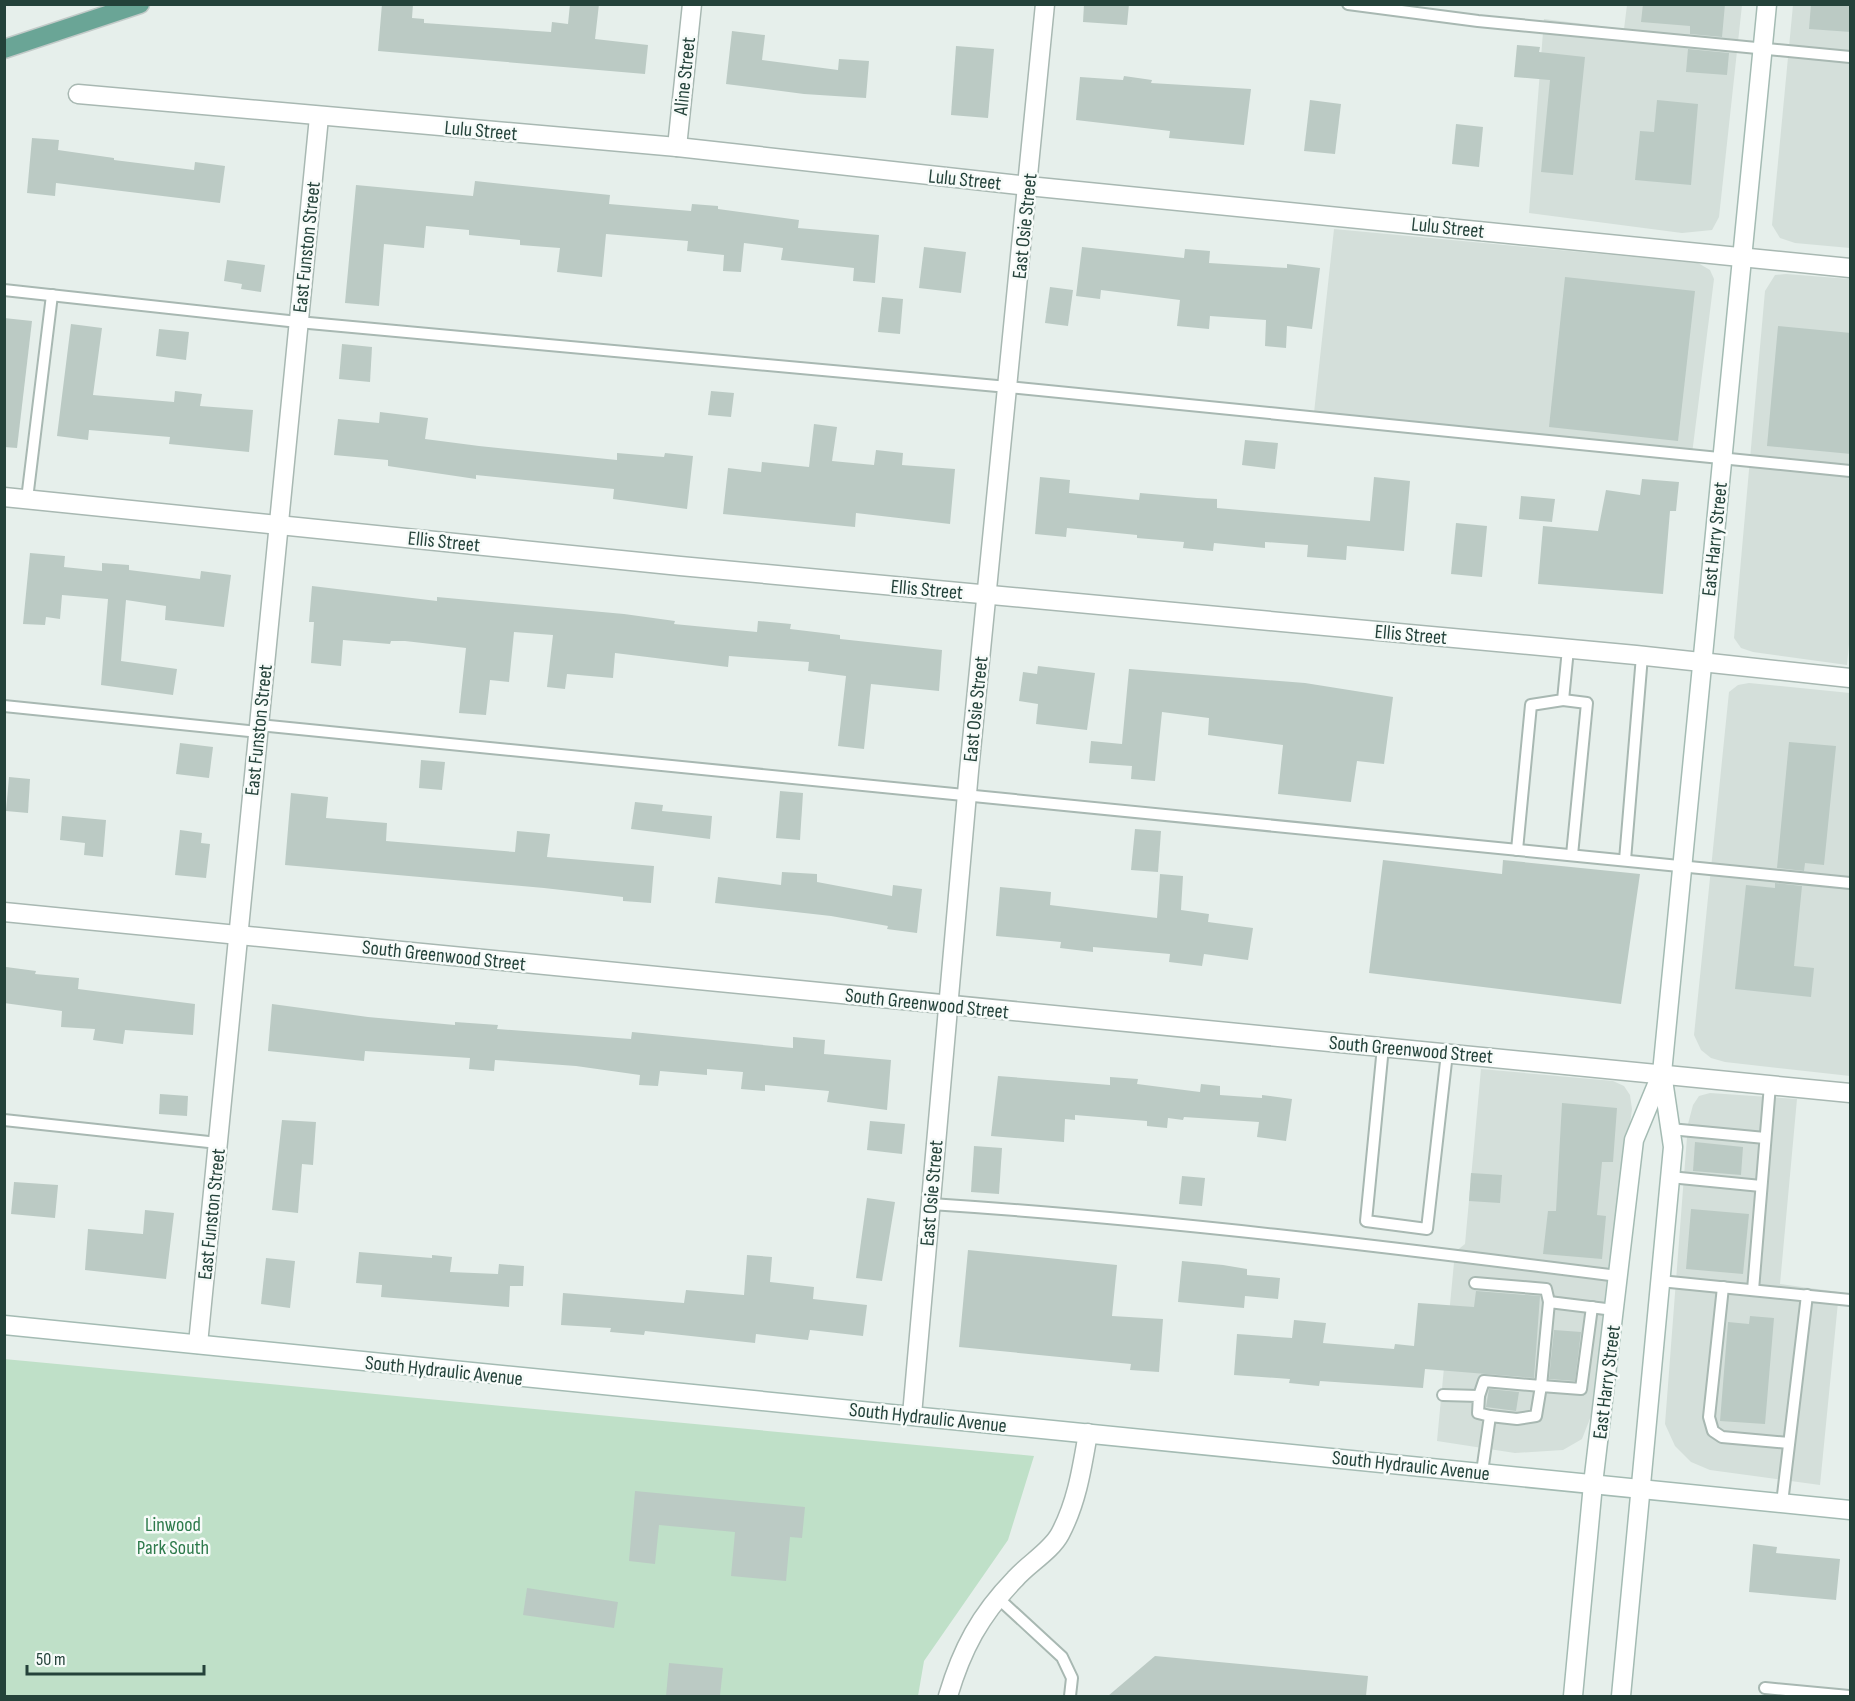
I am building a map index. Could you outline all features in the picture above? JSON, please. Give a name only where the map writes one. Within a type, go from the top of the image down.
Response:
[{"type":"main road","points":[[4,48],[140,4]]},
{"type":"street","name":"Aline Street","points":[[676,147],[692,4]]},
{"type":"street","name":"East Osie Street","points":[[912,1415],[967,795],[1045,4]]},
{"type":"street","name":"East Harry Street","points":[[1622,1696],[1673,1147],[1662,1073],[1767,4]]},
{"type":"street","name":"Lulu Street","points":[[78,94],[676,147],[1028,186],[1851,268]]},
{"type":"street","name":"East Funston Street","points":[[198,1344],[319,117]]},
{"type":"street","name":"Ellis Street","points":[[4,497],[1851,678]]},
{"type":"street","name":"South Greenwood Street","points":[[4,912],[1851,1093]]},
{"type":"street","name":"East Harry Street","points":[[1573,1696],[1593,1484],[1634,1140],[1662,1073]]},
{"type":"street","name":"South Hydraulic Avenue","points":[[4,1325],[1851,1510]]},
{"type":"street","points":[[948,1696],[960,1657],[983,1615],[1059,1536],[1078,1490],[1088,1433]]},
{"type":"lane","points":[[1348,4],[1478,21],[1851,57]]},
{"type":"lane","points":[[4,290],[298,322],[1008,387],[1851,471]]},
{"type":"lane","points":[[27,499],[52,295]]},
{"type":"lane","points":[[1563,700],[1569,649]]},
{"type":"lane","points":[[1625,860],[1642,656]]},
{"type":"lane","points":[[1517,850],[1531,705],[1563,700],[1587,703],[1572,855]]},
{"type":"lane","points":[[4,706],[967,795],[1851,883]]},
{"type":"lane","points":[[1383,1047],[1366,1221],[1427,1229],[1447,1053]]},
{"type":"lane","points":[[1753,1290],[1770,1085]]},
{"type":"lane","points":[[4,1120],[218,1143]]},
{"type":"lane","points":[[1670,1130],[1765,1138]]},
{"type":"lane","points":[[1670,1177],[1761,1186]]},
{"type":"lane","points":[[930,1204],[1091,1214],[1461,1255],[1618,1276]]},
{"type":"lane","points":[[1660,1281],[1851,1299]]},
{"type":"lane","points":[[1475,1283],[1546,1289],[1549,1302],[1541,1386],[1536,1416],[1517,1419],[1478,1413],[1479,1396],[1484,1381],[1541,1386],[1605,1391]]},
{"type":"lane","points":[[1723,1287],[1708,1418],[1713,1431],[1722,1437],[1789,1443]]},
{"type":"lane","points":[[1782,1503],[1807,1295]]},
{"type":"lane","points":[[1549,1302],[1614,1310]]},
{"type":"lane","points":[[1581,1389],[1592,1307]]},
{"type":"lane","points":[[1443,1395],[1479,1396]]},
{"type":"lane","points":[[1482,1472],[1490,1416]]},
{"type":"lane","points":[[998,1598],[1062,1657],[1072,1678],[1071,1696]]},
{"type":"lane","points":[[1764,1688],[1849,1696]]},
{"type":"shaded area","points":[[1627,5],[1742,5],[1719,217],[1712,230],[1682,233],[1529,213],[1544,19],[1624,29]]},
{"type":"shaded area","points":[[1793,5],[1850,5],[1850,248],[1795,243],[1780,238],[1772,225]]},
{"type":"shaded area","points":[[1334,229],[1698,263],[1710,270],[1714,279],[1691,462],[1313,422]]},
{"type":"shaded area","points":[[1775,275],[1850,279],[1850,633],[1847,665],[1753,652],[1741,648],[1734,638],[1765,291]]},
{"type":"shaded area","points":[[1749,683],[1850,693],[1850,1076],[1725,1062],[1711,1058],[1701,1050],[1694,1035],[1729,692],[1738,685]]},
{"type":"shaded area","points":[[1481,1069],[1613,1081],[1624,1086],[1630,1095],[1632,1109],[1591,1416],[1582,1439],[1563,1450],[1515,1453],[1437,1441],[1455,1252],[1465,1244]]},
{"type":"shaded area","points":[[1710,1093],[1797,1099],[1780,1284],[1839,1292],[1820,1485],[1710,1470],[1691,1462],[1675,1446],[1665,1424],[1688,1124],[1693,1105],[1699,1096]]},
{"type":"green space","name":"Linwood Park South","points":[[4,1359],[1034,1456],[1008,1540],[924,1661],[918,1696],[5,1696]]},
{"type":"building","points":[[382,4],[413,4],[412,18],[424,19],[424,23],[551,32],[552,22],[568,24],[570,4],[599,4],[595,39],[648,45],[645,74],[378,51]]},
{"type":"building","points":[[1084,4],[1129,4],[1127,25],[1083,22]]},
{"type":"building","points":[[1643,4],[1725,4],[1722,37],[1690,34],[1690,26],[1641,22]]},
{"type":"building","points":[[1811,4],[1851,4],[1851,32],[1809,29]]},
{"type":"building","points":[[732,31],[765,35],[762,60],[838,70],[839,59],[869,61],[866,98],[804,94],[726,84]]},
{"type":"building","points":[[1517,45],[1540,47],[1539,52],[1585,57],[1573,175],[1541,172],[1550,80],[1514,77]]},
{"type":"building","points":[[956,46],[994,49],[988,118],[951,115]]},
{"type":"building","points":[[1688,49],[1729,53],[1727,75],[1686,72]]},
{"type":"building","points":[[1124,76],[1152,80],[1151,83],[1251,89],[1244,145],[1169,138],[1170,131],[1076,120],[1080,77],[1123,80]]},
{"type":"building","points":[[1310,100],[1341,104],[1335,154],[1304,151]]},
{"type":"building","points":[[1657,100],[1698,104],[1691,185],[1635,180],[1640,131],[1654,132]]},
{"type":"building","points":[[1456,124],[1483,127],[1479,167],[1452,164]]},
{"type":"building","points":[[32,138],[59,140],[58,150],[114,158],[114,160],[194,170],[195,162],[225,166],[220,203],[56,183],[55,196],[27,193]]},
{"type":"building","points":[[475,181],[610,195],[609,204],[691,211],[692,204],[718,206],[718,209],[799,220],[798,228],[879,235],[875,283],[853,281],[854,268],[781,260],[783,248],[744,243],[741,272],[723,271],[724,255],[687,251],[688,241],[606,234],[602,277],[557,272],[560,248],[520,245],[520,240],[469,235],[469,230],[426,226],[424,248],[384,244],[379,306],[345,303],[356,185],[473,196]]},
{"type":"building","points":[[924,247],[966,252],[961,293],[919,288]]},
{"type":"building","points":[[1082,247],[1184,258],[1185,249],[1210,251],[1209,263],[1287,268],[1287,264],[1320,268],[1312,329],[1287,326],[1286,348],[1265,346],[1266,320],[1210,316],[1209,329],[1177,326],[1180,300],[1101,290],[1100,299],[1076,296]]},
{"type":"building","points":[[227,260],[265,265],[261,292],[241,289],[242,284],[224,281]]},
{"type":"building","points":[[1565,277],[1695,291],[1678,441],[1549,427]]},
{"type":"building","points":[[1050,287],[1073,290],[1068,326],[1045,323]]},
{"type":"building","points":[[882,297],[903,299],[900,334],[878,332]]},
{"type":"building","points":[[4,318],[32,321],[17,448],[4,447]]},
{"type":"building","points":[[71,324],[102,328],[93,395],[174,402],[175,391],[202,394],[200,406],[253,410],[249,452],[169,444],[170,437],[89,430],[88,440],[57,436]]},
{"type":"building","points":[[1778,326],[1851,333],[1851,454],[1767,446]]},
{"type":"building","points":[[159,329],[189,332],[186,360],[156,356]]},
{"type":"building","points":[[342,344],[372,347],[370,382],[339,379]]},
{"type":"building","points":[[711,391],[734,393],[731,417],[708,415]]},
{"type":"building","points":[[380,412],[428,418],[425,439],[617,460],[617,453],[664,457],[665,453],[693,456],[687,509],[613,499],[614,489],[476,475],[476,479],[388,466],[388,460],[334,455],[338,419],[379,423]]},
{"type":"building","points":[[814,424],[837,427],[832,461],[874,465],[876,450],[903,453],[902,465],[955,469],[950,524],[856,513],[855,527],[723,514],[728,468],[761,472],[762,462],[809,467]]},
{"type":"building","points":[[1245,440],[1278,443],[1275,469],[1242,465]]},
{"type":"building","points":[[1040,477],[1070,480],[1069,493],[1139,500],[1140,493],[1217,499],[1217,508],[1370,521],[1374,477],[1410,481],[1404,551],[1347,546],[1346,560],[1307,557],[1308,545],[1265,542],[1265,548],[1214,543],[1213,551],[1183,548],[1184,542],[1067,528],[1066,537],[1035,534]]},
{"type":"building","points":[[1642,479],[1679,482],[1676,511],[1670,511],[1663,594],[1538,584],[1543,526],[1598,531],[1606,490],[1640,495]]},
{"type":"building","points":[[1521,496],[1555,499],[1552,522],[1519,519]]},
{"type":"building","points":[[1456,523],[1487,526],[1482,577],[1451,574]]},
{"type":"building","points":[[30,553],[65,556],[64,567],[102,571],[102,563],[129,565],[129,570],[200,579],[201,571],[231,575],[224,627],[165,620],[166,606],[126,600],[121,661],[177,669],[173,695],[101,685],[108,599],[62,595],[60,619],[46,617],[45,625],[23,624]]},
{"type":"building","points":[[312,586],[437,601],[437,597],[624,614],[675,621],[674,624],[757,632],[758,621],[791,624],[790,629],[840,635],[840,639],[942,650],[939,691],[871,684],[864,749],[838,746],[846,676],[808,671],[809,662],[729,656],[728,667],[615,653],[613,678],[567,674],[565,689],[547,687],[553,635],[514,632],[509,682],[490,680],[486,715],[459,713],[466,648],[405,641],[391,641],[390,644],[343,640],[341,666],[311,663],[314,622],[309,622]]},
{"type":"building","points":[[1038,666],[1095,673],[1087,730],[1036,724],[1038,704],[1019,701],[1023,672],[1037,674]]},
{"type":"building","points":[[1129,669],[1305,683],[1393,697],[1384,764],[1357,761],[1351,802],[1278,794],[1283,745],[1208,735],[1209,718],[1162,712],[1155,781],[1131,779],[1132,766],[1089,763],[1091,741],[1122,744]]},
{"type":"building","points":[[1789,742],[1836,746],[1824,865],[1805,863],[1804,871],[1777,868]]},
{"type":"building","points":[[180,743],[213,747],[209,778],[176,774]]},
{"type":"building","points":[[421,760],[445,762],[442,790],[419,788]]},
{"type":"building","points":[[9,777],[30,779],[28,813],[6,811]]},
{"type":"building","points":[[780,791],[803,793],[800,840],[776,838]]},
{"type":"building","points":[[291,793],[328,797],[326,818],[387,823],[386,841],[515,852],[517,831],[550,834],[547,857],[654,866],[651,903],[623,901],[623,897],[544,888],[285,865]]},
{"type":"building","points":[[635,802],[663,805],[662,811],[712,816],[710,839],[631,829]]},
{"type":"building","points":[[62,816],[106,820],[103,857],[84,855],[85,843],[60,840]]},
{"type":"building","points":[[1135,829],[1161,831],[1158,872],[1131,870]]},
{"type":"building","points":[[180,830],[202,833],[201,843],[210,844],[206,878],[175,875]]},
{"type":"building","points":[[1383,860],[1502,874],[1503,860],[1640,874],[1621,1004],[1369,973]]},
{"type":"building","points":[[782,872],[817,874],[817,882],[892,896],[893,885],[922,889],[917,933],[887,929],[888,926],[831,916],[715,903],[718,877],[781,885]]},
{"type":"building","points":[[1160,874],[1183,876],[1181,910],[1209,914],[1208,922],[1253,928],[1248,960],[1204,954],[1202,966],[1169,962],[1170,954],[1093,947],[1093,952],[1060,948],[1061,942],[996,936],[1000,887],[1051,892],[1050,905],[1157,918]]},
{"type":"building","points":[[1775,883],[1802,886],[1794,966],[1814,968],[1811,997],[1735,989],[1746,885],[1775,888]]},
{"type":"building","points":[[6,967],[36,971],[35,974],[79,978],[78,989],[195,1004],[193,1035],[125,1030],[123,1044],[93,1040],[95,1029],[61,1027],[62,1011],[4,1003]]},
{"type":"building","points":[[272,1004],[368,1017],[455,1025],[455,1022],[498,1025],[497,1029],[631,1039],[632,1032],[793,1048],[793,1037],[825,1040],[824,1054],[891,1060],[887,1110],[827,1102],[829,1091],[765,1085],[765,1091],[741,1089],[743,1072],[707,1069],[707,1075],[660,1071],[658,1086],[639,1085],[640,1075],[576,1066],[495,1060],[494,1071],[469,1069],[470,1058],[365,1051],[364,1061],[268,1051]]},
{"type":"building","points":[[998,1076],[1110,1085],[1110,1077],[1138,1079],[1137,1084],[1200,1092],[1201,1084],[1220,1086],[1220,1095],[1262,1098],[1262,1095],[1292,1099],[1286,1141],[1257,1137],[1259,1122],[1168,1118],[1167,1128],[1147,1126],[1147,1121],[1075,1115],[1075,1120],[1065,1119],[1064,1142],[991,1136]]},
{"type":"building","points":[[160,1094],[188,1096],[187,1116],[159,1114]]},
{"type":"building","points":[[1562,1103],[1617,1108],[1613,1162],[1602,1162],[1597,1215],[1606,1216],[1602,1259],[1543,1254],[1548,1211],[1556,1211]]},
{"type":"building","points":[[282,1120],[316,1122],[313,1165],[302,1164],[298,1213],[272,1210]]},
{"type":"building","points":[[870,1121],[905,1124],[902,1154],[867,1150]]},
{"type":"building","points":[[1695,1142],[1743,1147],[1741,1175],[1693,1171]]},
{"type":"building","points":[[974,1146],[1002,1148],[999,1194],[971,1192]]},
{"type":"building","points":[[1471,1173],[1502,1175],[1500,1203],[1469,1201]]},
{"type":"building","points":[[1182,1176],[1205,1178],[1202,1206],[1179,1204]]},
{"type":"building","points":[[14,1182],[58,1185],[55,1218],[11,1214]]},
{"type":"building","points":[[867,1198],[895,1202],[882,1281],[856,1278]]},
{"type":"building","points":[[1691,1209],[1749,1214],[1743,1274],[1686,1269]]},
{"type":"building","points":[[145,1210],[174,1213],[166,1279],[85,1270],[88,1229],[143,1234]]},
{"type":"building","points":[[968,1250],[1117,1265],[1112,1316],[1163,1319],[1159,1372],[1130,1370],[1131,1364],[959,1347]]},
{"type":"building","points":[[359,1252],[432,1258],[432,1255],[452,1257],[450,1272],[498,1274],[499,1264],[524,1266],[523,1286],[510,1286],[509,1307],[381,1297],[382,1285],[356,1283]]},
{"type":"building","points":[[747,1255],[772,1257],[770,1282],[814,1287],[813,1299],[867,1305],[863,1336],[810,1330],[808,1340],[756,1334],[755,1343],[645,1331],[644,1335],[610,1332],[611,1328],[561,1325],[563,1293],[684,1303],[686,1290],[744,1295]]},
{"type":"building","points":[[266,1258],[295,1261],[290,1308],[261,1304]]},
{"type":"building","points":[[1182,1261],[1247,1269],[1247,1275],[1280,1278],[1278,1299],[1245,1296],[1244,1308],[1178,1302]]},
{"type":"building","points":[[1476,1291],[1540,1296],[1534,1378],[1425,1369],[1423,1388],[1320,1381],[1319,1386],[1289,1383],[1290,1379],[1234,1375],[1237,1334],[1292,1338],[1294,1320],[1326,1323],[1323,1343],[1394,1349],[1395,1344],[1414,1346],[1418,1303],[1474,1307]]},
{"type":"building","points":[[1750,1316],[1774,1318],[1765,1424],[1720,1421],[1728,1322],[1749,1324]]},
{"type":"building","points":[[1554,1330],[1581,1332],[1575,1381],[1549,1379]]},
{"type":"building","points":[[1489,1389],[1519,1392],[1516,1411],[1486,1407]]},
{"type":"building","points":[[635,1491],[805,1507],[802,1538],[790,1537],[786,1581],[731,1576],[735,1532],[659,1525],[655,1564],[629,1561]]},
{"type":"building","points":[[1753,1544],[1777,1547],[1776,1553],[1840,1559],[1836,1600],[1749,1592]]},
{"type":"building","points":[[527,1588],[618,1602],[614,1628],[523,1615]]},
{"type":"building","points":[[1155,1656],[1368,1676],[1366,1696],[1108,1696]]},
{"type":"building","points":[[669,1663],[723,1668],[720,1696],[666,1696]]}]
